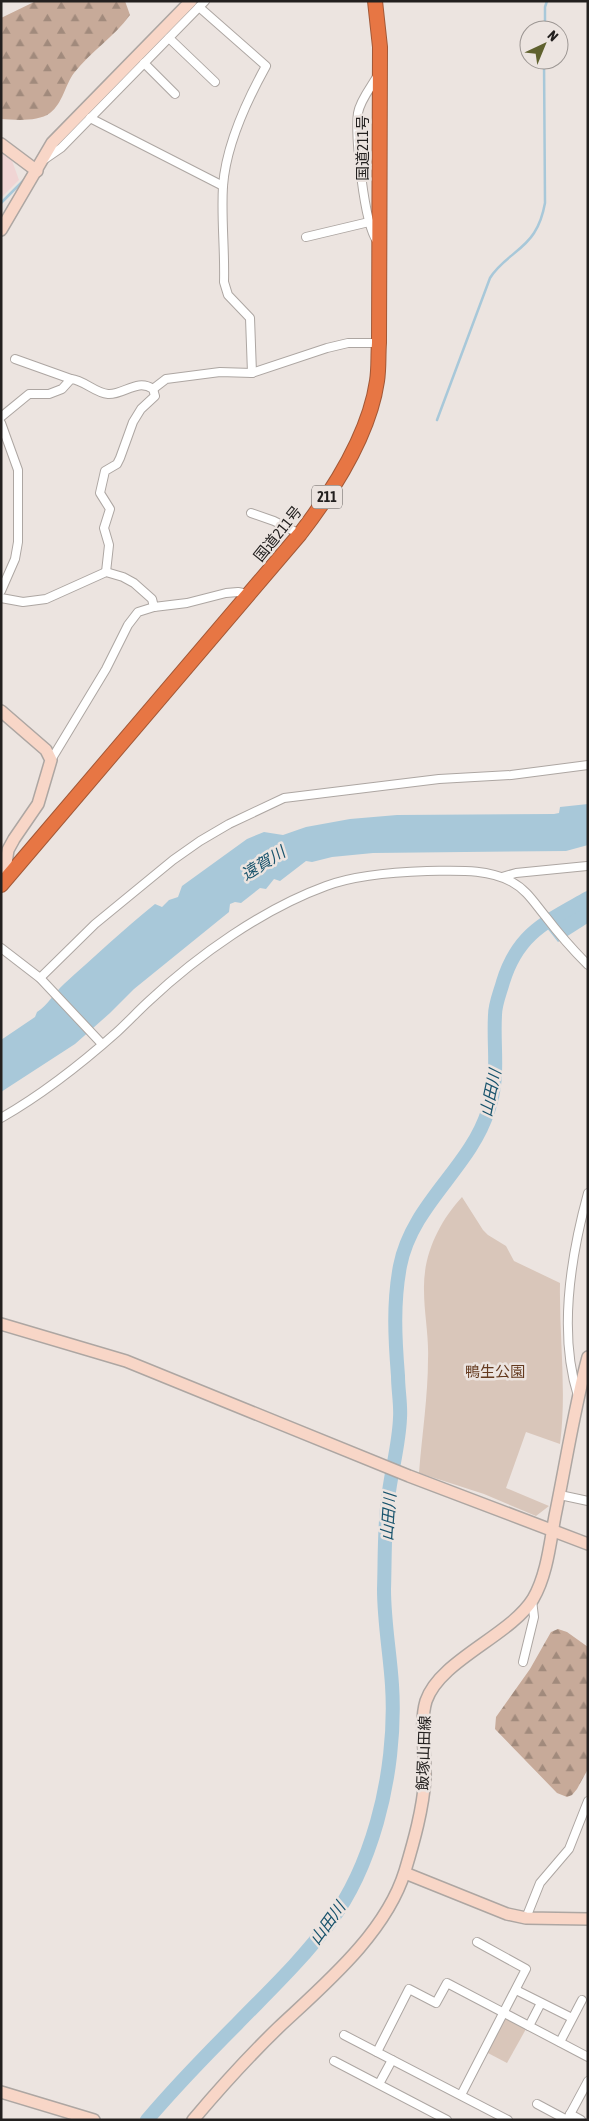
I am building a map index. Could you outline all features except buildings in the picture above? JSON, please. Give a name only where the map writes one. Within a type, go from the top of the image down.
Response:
[{"type":"highway","name":"国道211号","points":[[2,884],[300,534],[333,488],[358,439],[371,405],[377,382],[379,343],[380,47],[375,1]]},
{"type":"street","points":[[1,230],[58,137],[195,4],[205,1]]},
{"type":"street","points":[[39,166],[61,148],[144,64],[169,38],[195,4]]},
{"type":"street","points":[[195,4],[266,66],[253,89],[227,157],[223,186],[224,282],[228,295],[250,318],[252,373]]},
{"type":"street","points":[[169,38],[215,82]]},
{"type":"street","points":[[144,64],[175,94]]},
{"type":"street","points":[[380,71],[358,112],[360,163],[369,222],[374,238],[380,245]]},
{"type":"street","points":[[90,118],[223,186]]},
{"type":"street","points":[[1,144],[39,166]]},
{"type":"street","points":[[306,237],[369,222]]},
{"type":"street","points":[[153,389],[166,380],[220,372],[252,373],[348,343],[379,343]]},
{"type":"street","points":[[15,359],[106,394],[139,385],[145,385],[153,389],[155,396],[141,409],[133,422],[117,464],[105,471],[100,493],[110,509],[104,528],[109,546],[106,572]]},
{"type":"street","points":[[1,417],[29,394],[49,394],[62,389],[71,379]]},
{"type":"street","points":[[1,422],[18,470],[18,542],[15,560],[1,591]]},
{"type":"street","points":[[251,513],[274,521],[300,534]]},
{"type":"street","points":[[1,598],[23,602],[46,599],[106,572],[123,576],[134,583],[152,599],[154,607]]},
{"type":"street","points":[[2,884],[8,850],[38,804],[51,760],[106,668],[133,617],[144,609],[154,607],[188,603],[226,593],[238,592],[248,594]]},
{"type":"street","points":[[1,711],[46,750],[51,760]]},
{"type":"street","points":[[41,979],[96,924],[173,860],[229,824],[284,798],[393,784],[511,775],[588,765]]},
{"type":"street","points":[[502,877],[516,873],[587,866]]},
{"type":"street","points":[[1,1118],[52,1086],[150,1000],[219,944],[282,904],[328,885],[369,876],[414,871],[486,873],[502,877],[514,882],[527,893],[571,948],[588,966]]},
{"type":"street","points":[[1,948],[41,979],[101,1043]]},
{"type":"street","points":[[578,1396],[570,1362],[569,1299],[579,1226],[588,1193]]},
{"type":"street","points":[[1,1324],[126,1361],[409,1476],[552,1532],[588,1544]]},
{"type":"street","name":"飯塚山田線","points":[[192,2120],[229,2077],[321,1988],[360,1946],[385,1912],[405,1873],[421,1808],[425,1779],[424,1718],[426,1702],[433,1688],[449,1671],[522,1612],[532,1600],[544,1570],[578,1396],[588,1357]]},
{"type":"street","points":[[560,1495],[588,1501]]},
{"type":"street","points":[[523,1662],[534,1617],[532,1600]]},
{"type":"street","points":[[526,1918],[540,1883],[569,1849],[588,1801]]},
{"type":"street","points":[[405,1873],[507,1914],[526,1918],[588,1919]]},
{"type":"street","points":[[460,2095],[526,1968],[477,1942]]},
{"type":"street","points":[[377,2052],[409,1989],[436,2004],[447,1983],[588,2057]]},
{"type":"street","points":[[516,1990],[572,2018]]},
{"type":"street","points":[[560,2042],[582,2000]]},
{"type":"street","points":[[529,2026],[541,2003]]},
{"type":"street","points":[[344,2035],[508,2120]]},
{"type":"street","points":[[379,2084],[392,2060]]},
{"type":"street","points":[[334,2061],[447,2120]]},
{"type":"street","points":[[568,2118],[586,2087]]},
{"type":"street","points":[[1,2092],[94,2120]]},
{"type":"street","points":[[537,2104],[568,2118],[581,2120]]},
{"type":"street","points":[[486,2120],[490,2111]]},
{"type":"shaded area","points":[[1,149],[10,155],[19,180],[1,198]]},
{"type":"green space","points":[[36,1],[125,1],[130,15],[74,73],[58,104],[50,113],[33,119],[1,119],[1,18]]},
{"type":"green space","name":"鴨生公園","points":[[462,1197],[483,1230],[506,1246],[514,1261],[560,1283],[563,1404],[560,1444],[526,1432],[506,1488],[549,1506],[536,1516],[484,1494],[419,1473],[428,1373],[424,1290],[426,1264],[440,1228]]},
{"type":"green space","points":[[558,1629],[567,1632],[588,1647],[588,1769],[577,1789],[572,1795],[567,1797],[557,1793],[495,1729],[496,1717],[530,1669],[551,1632]]},
{"type":"green space","points":[[504,2017],[526,2029],[507,2063],[486,2052]]},
{"type":"water","name":"遠賀川","points":[[588,804],[588,845],[566,851],[373,853],[332,857],[312,862],[306,861],[280,881],[274,879],[266,889],[260,888],[241,903],[235,902],[230,904],[229,912],[134,989],[75,1044],[1,1092],[1,1040],[35,1017],[37,1012],[64,984],[155,904],[162,907],[169,900],[178,897],[182,886],[247,839],[264,832],[283,835],[306,827],[350,819],[397,815],[554,814],[559,813],[560,807]]},
{"type":"water","points":[[588,896],[588,923],[558,942],[543,923]]},
{"type":"waterway","points":[[545,20],[547,1]]},
{"type":"waterway","points":[[437,420],[490,278],[500,265],[524,245],[534,233],[542,215],[545,203],[544,70]]},
{"type":"waterway","points":[[62,141],[116,87]]},
{"type":"waterway","points":[[1,203],[25,179]]},
{"type":"waterway","name":"山田川","points":[[147,2120],[191,2071],[285,1975],[320,1936],[345,1899],[369,1848],[385,1789],[393,1719],[384,1589],[387,1510],[400,1418],[395,1321],[400,1266],[406,1244],[416,1224],[468,1151],[480,1131],[488,1111],[492,1099],[495,1075],[495,1011],[509,965],[525,940],[535,931],[559,914],[588,898]]}]
